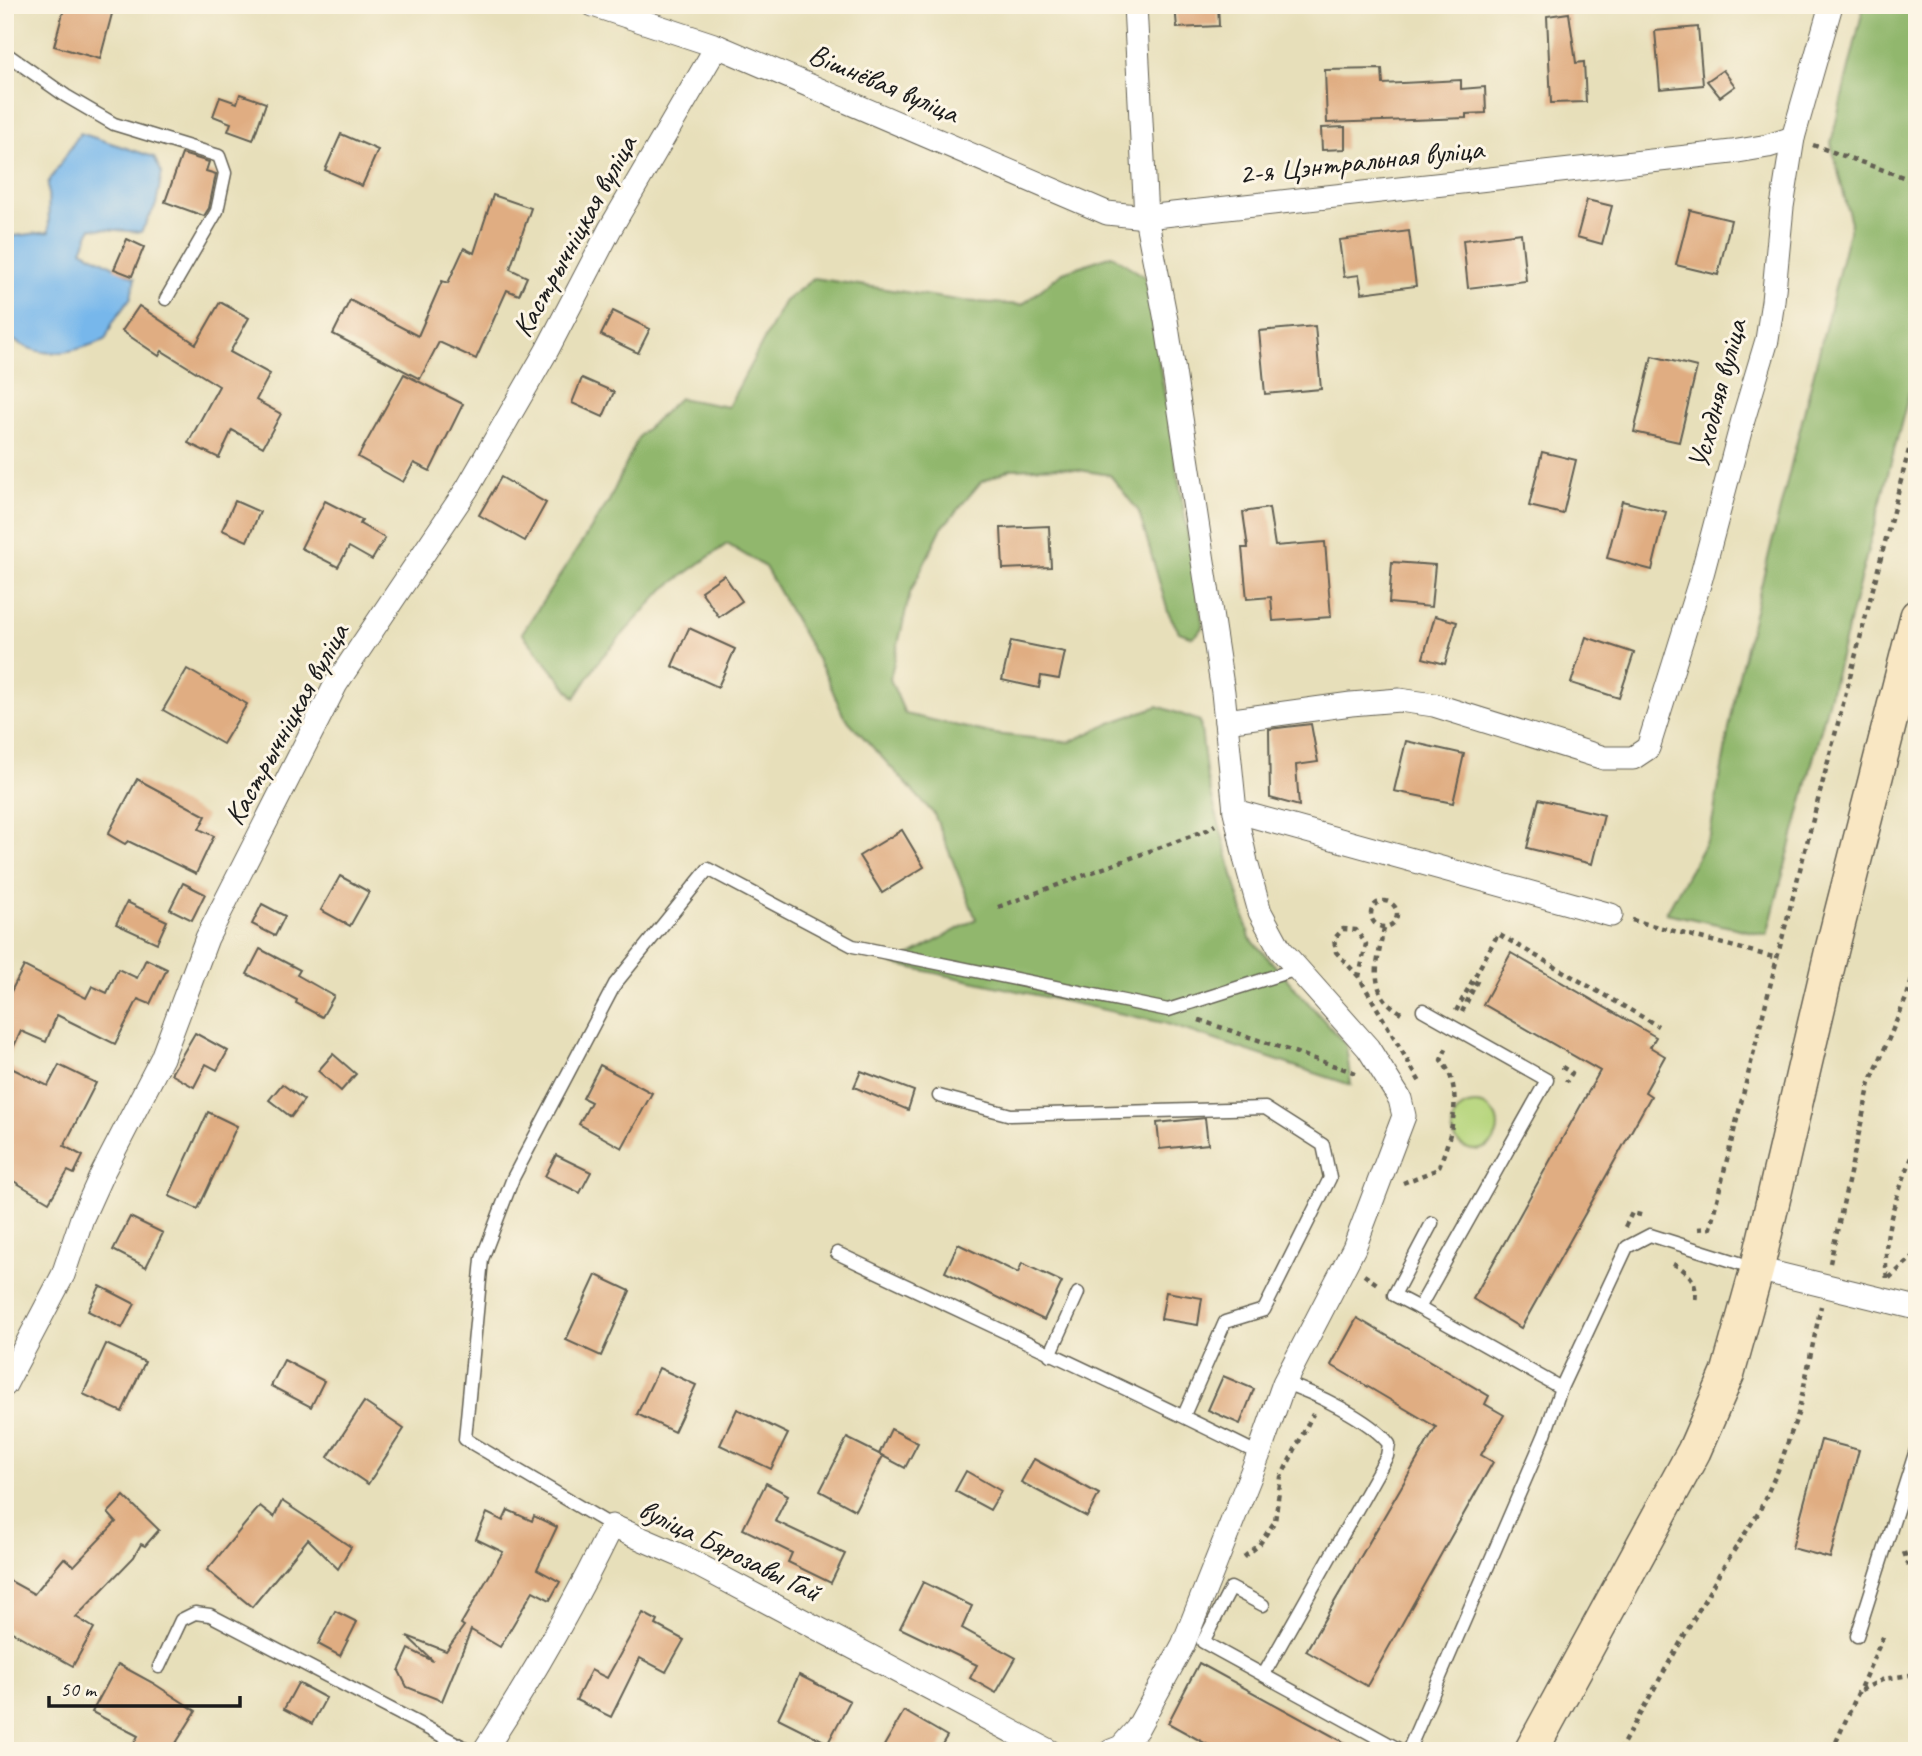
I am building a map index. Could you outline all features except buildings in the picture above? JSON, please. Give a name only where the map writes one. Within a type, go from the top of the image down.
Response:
[{"type":"main road","points":[[1531,1751],[1694,1451],[1728,1373],[1758,1269],[1832,949],[1917,618]]},
{"type":"street","points":[[1120,1749],[1137,1729],[1183,1645],[1259,1454],[1284,1383],[1354,1248],[1404,1116],[1401,1099],[1368,1048],[1280,950],[1260,912],[1246,862],[1236,811],[1226,721],[1166,320],[1146,217],[1135,5]]},
{"type":"street","name":"Усходняя вуліца","points":[[1226,721],[1399,700],[1434,705],[1604,758],[1633,758],[1648,748],[1701,578],[1767,340],[1782,207],[1793,138],[1831,5]]},
{"type":"street","name":"Вішнёвая вуліца","points":[[597,6],[717,46],[1107,213],[1146,217]]},
{"type":"street","name":"Кастрычніцкая вуліца","points":[[5,1385],[63,1275],[82,1218],[101,1176],[162,1058],[207,938],[336,684],[467,489],[546,352],[610,229],[717,46]]},
{"type":"street","name":"2-я Цэнтральная вуліца","points":[[1146,217],[1732,152],[1768,146],[1793,138]]},
{"type":"street","points":[[1236,811],[1611,915]]},
{"type":"street","points":[[1758,1269],[1917,1308]]},
{"type":"street","name":"вуліца Бярозавы Гай","points":[[484,1751],[579,1594],[612,1526],[679,1555],[1049,1751]]},
{"type":"lane","points":[[5,53],[66,96],[114,124],[219,156],[225,173],[216,211],[166,299]]},
{"type":"lane","points":[[612,1526],[465,1440],[482,1259],[513,1178],[615,984],[708,869],[853,946],[1168,1010],[1297,969]]},
{"type":"lane","points":[[1419,1308],[1547,1080],[1423,1010]]},
{"type":"lane","points":[[939,1096],[1011,1115],[1265,1108],[1323,1145],[1329,1178],[1264,1310],[1225,1322],[1184,1415]]},
{"type":"lane","points":[[1432,1223],[1394,1295],[1561,1388]]},
{"type":"lane","points":[[1408,1751],[1545,1434],[1561,1388],[1628,1247],[1650,1235],[1758,1269]]},
{"type":"lane","points":[[837,1253],[1050,1355],[1184,1415],[1259,1454]]},
{"type":"lane","points":[[1050,1355],[1078,1293]]},
{"type":"lane","points":[[1264,1674],[1387,1456],[1389,1444],[1380,1432],[1306,1390],[1284,1383]]},
{"type":"lane","points":[[1857,1636],[1917,1447]]},
{"type":"lane","points":[[1263,1605],[1231,1588],[1203,1643],[1402,1751]]},
{"type":"lane","points":[[159,1667],[181,1620],[195,1613],[211,1615],[471,1751]]},
{"type":"path","points":[[1793,138],[1917,182]]},
{"type":"path","points":[[1695,1302],[1697,1294],[1692,1277],[1682,1268],[1670,1263],[1681,1232],[1710,1228],[1917,419]]},
{"type":"path","points":[[998,907],[1207,830],[1236,811]]},
{"type":"path","points":[[1383,900],[1393,904],[1398,913],[1394,923],[1384,928],[1374,924],[1370,915],[1373,905],[1383,900]]},
{"type":"path","points":[[1611,915],[1777,958]]},
{"type":"path","points":[[1449,1024],[1498,934],[1658,1026]]},
{"type":"path","points":[[1619,1751],[1722,1569],[1759,1512],[1778,1470],[1798,1414],[1870,1083],[1907,996],[1917,964]]},
{"type":"path","points":[[1472,1017],[1461,1011],[1479,977]]},
{"type":"path","points":[[1168,1010],[1393,1086]]},
{"type":"path","points":[[1561,1067],[1572,1073],[1565,1085]]},
{"type":"path","points":[[1912,1157],[1891,1213],[1885,1253],[1887,1280],[1917,1253]]},
{"type":"path","points":[[1621,1238],[1632,1213],[1658,1220]]},
{"type":"path","points":[[1357,1271],[1394,1295]]},
{"type":"path","points":[[1905,1552],[1917,1588]]},
{"type":"path","points":[[1832,1751],[1884,1635]]},
{"type":"path","points":[[1860,1690],[1884,1679],[1917,1674]]},
{"type":"green space","points":[[1864,5],[1917,5],[1917,363],[1767,935],[1666,913],[1710,834],[1738,679],[1851,223],[1831,143]]},
{"type":"green space","points":[[1112,255],[1145,277],[1203,626],[1192,637],[1179,632],[1168,612],[1139,512],[1110,475],[1060,467],[1011,469],[981,482],[941,529],[910,593],[890,679],[905,714],[994,734],[1070,742],[1113,722],[1158,706],[1200,721],[1207,779],[1250,938],[1346,1045],[1351,1085],[1164,1023],[894,964],[976,919],[934,814],[843,715],[825,673],[765,567],[727,544],[664,589],[601,658],[575,698],[522,633],[609,501],[639,436],[679,398],[728,407],[784,302],[814,278],[963,301],[1022,305],[1063,272]]},
{"type":"green space","points":[[1475,1104],[1491,1111],[1498,1127],[1491,1143],[1475,1150],[1459,1143],[1452,1127],[1459,1111]]},
{"type":"water","points":[[80,133],[154,157],[162,173],[156,205],[141,232],[91,228],[82,250],[135,278],[131,297],[113,322],[105,340],[66,352],[42,352],[30,349],[5,334],[5,237],[49,232],[48,183]]}]
